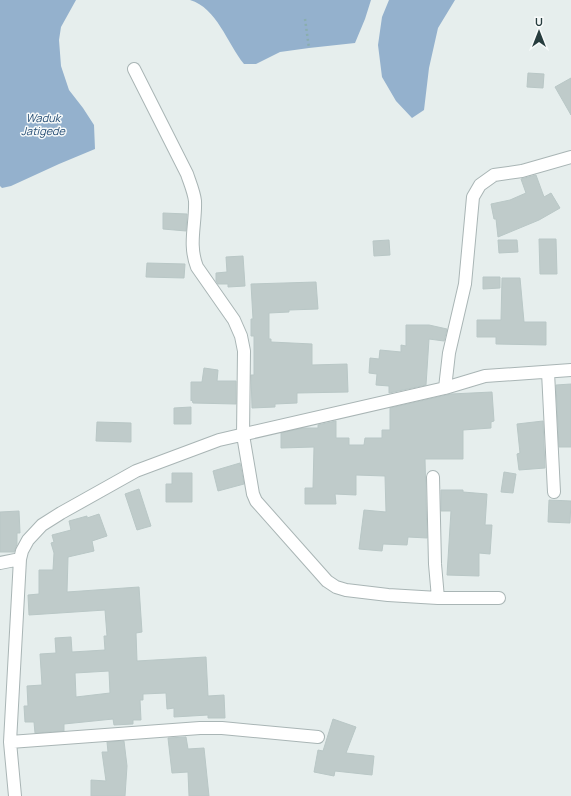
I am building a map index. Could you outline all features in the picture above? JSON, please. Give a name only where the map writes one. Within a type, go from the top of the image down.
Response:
[{"type":"street","points":[[134,69],[187,174],[192,189],[195,201],[192,249],[194,258],[234,320],[241,336],[244,351],[242,435],[253,494],[256,501],[327,581],[336,587],[346,590],[388,595],[438,598],[498,598]]},
{"type":"street","points":[[445,388],[449,353],[465,284],[473,198],[480,185],[494,175],[522,171],[571,157]]},
{"type":"street","points":[[14,796],[10,742],[20,559],[22,551],[28,540],[42,525],[136,471],[219,440],[445,388],[485,376],[571,370]]},
{"type":"street","points":[[548,372],[554,492]]},
{"type":"street","points":[[433,477],[438,598]]},
{"type":"street","points":[[0,563],[20,559]]},
{"type":"street","points":[[10,742],[200,728],[222,728],[318,737]]},
{"type":"path","points":[[305,20],[309,48]]},
{"type":"water","name":"Waduk Jatigede","points":[[0,0],[76,0],[61,27],[59,40],[61,66],[69,90],[94,125],[95,149],[11,186],[2,188],[0,186]]},
{"type":"water","points":[[190,0],[371,0],[355,43],[280,52],[256,64],[244,64],[214,18],[199,4]]},
{"type":"water","points":[[389,0],[455,0],[438,28],[429,68],[424,110],[412,118],[396,101],[382,77],[378,45],[382,17]]},
{"type":"building","points":[[528,73],[544,74],[543,88],[527,87]]},
{"type":"building","points":[[571,78],[571,115],[555,87]]},
{"type":"building","points":[[536,175],[544,197],[551,193],[560,208],[539,220],[498,237],[496,219],[494,219],[491,204],[510,200],[526,193],[521,179]]},
{"type":"building","points":[[163,213],[187,214],[186,231],[163,229]]},
{"type":"building","points":[[539,239],[556,239],[557,274],[540,274]]},
{"type":"building","points":[[389,240],[390,255],[374,256],[373,241]]},
{"type":"building","points":[[498,240],[517,240],[518,252],[499,253]]},
{"type":"building","points":[[243,256],[245,286],[228,287],[228,284],[218,284],[216,281],[216,273],[227,272],[226,257]]},
{"type":"building","points":[[147,263],[185,264],[184,278],[146,277]]},
{"type":"building","points":[[483,277],[500,277],[500,288],[483,289]]},
{"type":"building","points":[[502,278],[520,278],[524,322],[546,322],[546,345],[496,344],[496,337],[477,337],[477,320],[501,320]]},
{"type":"building","points":[[316,282],[318,309],[289,310],[289,312],[269,313],[269,339],[271,339],[271,342],[312,344],[312,365],[347,364],[348,392],[297,393],[297,403],[275,404],[275,407],[252,408],[251,375],[254,375],[254,336],[251,336],[251,319],[253,319],[251,284]]},
{"type":"building","points":[[406,325],[429,325],[447,329],[444,341],[429,339],[426,385],[389,393],[389,386],[376,385],[377,374],[369,373],[370,358],[379,359],[380,350],[401,352],[401,345],[406,346]]},
{"type":"building","points":[[204,368],[218,370],[217,381],[236,381],[236,404],[193,403],[192,400],[191,401],[191,382],[202,382]]},
{"type":"building","points":[[571,384],[571,447],[559,447],[556,385]]},
{"type":"building","points":[[492,392],[494,421],[491,422],[491,428],[463,430],[463,459],[425,459],[427,538],[408,537],[407,545],[383,544],[382,551],[359,549],[364,510],[386,512],[385,476],[356,475],[356,495],[335,494],[336,504],[305,504],[305,488],[313,488],[314,447],[281,448],[281,433],[303,428],[318,428],[318,425],[336,421],[336,438],[349,438],[349,445],[364,445],[365,438],[382,438],[382,430],[390,430],[390,408],[451,394]]},
{"type":"building","points":[[191,407],[191,424],[174,424],[174,408]]},
{"type":"building","points":[[543,421],[545,468],[519,470],[517,454],[520,453],[517,424]]},
{"type":"building","points":[[97,422],[131,423],[131,442],[96,441]]},
{"type":"building","points":[[240,463],[244,484],[218,491],[213,471]]},
{"type":"building","points":[[504,472],[516,474],[513,493],[501,492]]},
{"type":"building","points":[[172,473],[192,473],[192,502],[166,502],[166,484],[172,484]]},
{"type":"building","points":[[139,489],[151,526],[137,530],[125,494]]},
{"type":"building","points":[[441,490],[463,490],[463,492],[487,494],[485,525],[492,525],[490,554],[479,553],[479,576],[447,575],[451,511],[441,511]]},
{"type":"building","points":[[549,500],[571,501],[570,523],[548,522]]},
{"type":"building","points":[[19,511],[20,533],[17,533],[17,544],[14,552],[0,552],[0,512]]},
{"type":"building","points":[[99,514],[107,536],[92,541],[94,551],[68,557],[67,592],[139,587],[142,632],[136,633],[137,661],[206,657],[208,696],[224,695],[225,718],[208,718],[208,715],[174,717],[174,708],[167,709],[166,693],[143,694],[143,700],[140,700],[141,720],[133,720],[133,724],[114,725],[113,719],[64,724],[64,731],[35,733],[34,722],[25,722],[24,706],[28,706],[27,686],[42,685],[40,654],[56,653],[55,638],[71,637],[72,652],[105,650],[104,636],[107,636],[105,610],[29,615],[28,595],[39,594],[39,570],[53,570],[54,553],[51,543],[54,542],[52,535],[71,530],[69,521],[87,516],[87,518]],"holes":[[[109,671],[110,693],[76,697],[75,673]]]},
{"type":"building","points":[[333,719],[356,727],[346,753],[374,756],[372,775],[335,771],[334,776],[314,772],[318,750],[323,751]]},
{"type":"building","points":[[186,737],[188,749],[204,748],[209,796],[189,796],[188,772],[172,773],[168,738]]},
{"type":"building","points":[[124,741],[127,766],[125,796],[91,796],[91,780],[106,781],[102,752],[108,752],[107,742]]}]
